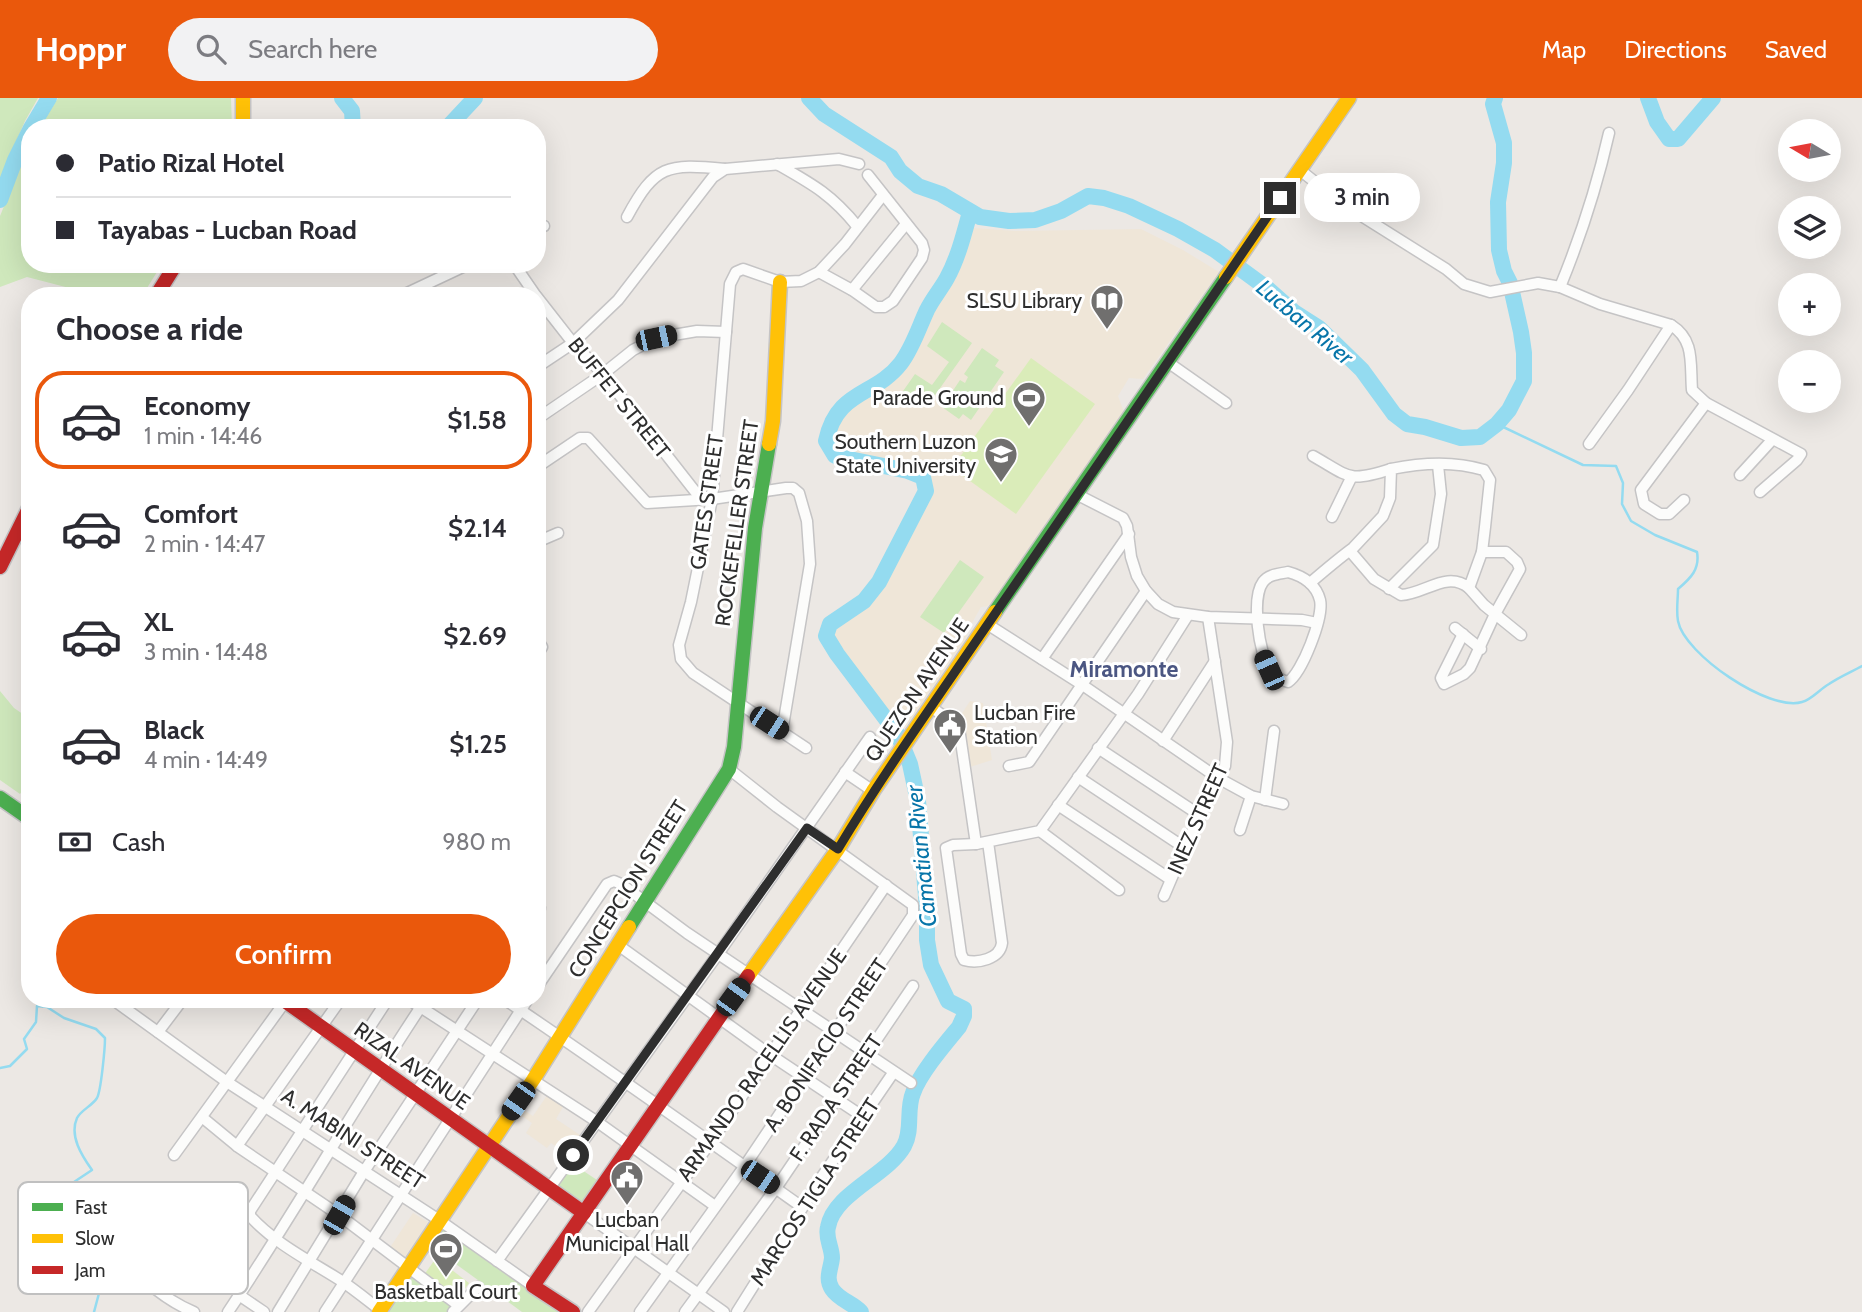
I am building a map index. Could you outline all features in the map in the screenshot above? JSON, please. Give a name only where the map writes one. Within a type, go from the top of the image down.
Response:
[{"type":"main road","points":[[243,98],[243,119]]},
{"type":"main road","name":"QUEZON AVENUE","points":[[533,1286],[838,849],[930,706],[1169,363],[1349,98]]},
{"type":"main road","name":"ROCKEFELLER STREET","points":[[729,769],[734,747],[754,541],[773,421],[780,282]]},
{"type":"main road","points":[[0,567],[21,524]]},
{"type":"main road","name":"CONCEPCION STREET","points":[[380,1311],[533,1080],[729,769]]},
{"type":"main road","points":[[0,798],[21,813]]},
{"type":"main road","name":"RIZAL AVENUE","points":[[296,1008],[584,1213]]},
{"type":"main road","name":"A. MABINI STREET","points":[[533,1286],[573,1312]]},
{"type":"street","points":[[1560,287],[1586,222],[1609,133]]},
{"type":"street","points":[[627,217],[650,180],[661,171],[705,167],[725,169],[839,159],[859,164]]},
{"type":"street","points":[[777,164],[838,203],[857,226]]},
{"type":"street","points":[[546,361],[573,342],[618,300],[713,177],[725,169]]},
{"type":"street","points":[[1300,170],[1341,203],[1446,269],[1464,284],[1490,292],[1538,283],[1560,287],[1600,303],[1671,325],[1683,333],[1688,343],[1692,390],[1706,403],[1801,456],[1760,492]]},
{"type":"street","points":[[818,272],[852,290],[876,307],[884,307],[893,301],[922,257],[922,243],[868,175]]},
{"type":"street","points":[[780,282],[801,281],[818,272],[845,244],[883,195]]},
{"type":"street","points":[[852,290],[906,224]]},
{"type":"street","name":"GATES STREET","points":[[780,282],[743,269],[736,272],[730,284],[706,499],[691,602],[679,645],[681,659],[693,673],[806,748]]},
{"type":"street","points":[[422,287],[450,273]]},
{"type":"street","name":"BUFFET STREET","points":[[546,317],[603,374],[706,499]]},
{"type":"street","points":[[1589,444],[1671,325]]},
{"type":"street","points":[[546,413],[633,350],[656,338],[697,331],[726,332]]},
{"type":"street","points":[[1169,363],[1226,402]]},
{"type":"street","points":[[1684,500],[1670,514],[1660,514],[1644,504],[1641,490],[1706,403]]},
{"type":"street","points":[[546,461],[580,438],[588,438],[647,503],[706,499],[786,488],[793,488],[799,493],[807,521],[810,564],[782,732]]},
{"type":"street","points":[[1740,475],[1772,440]]},
{"type":"street","points":[[1313,456],[1351,478],[1408,466],[1438,464],[1484,470],[1490,480],[1482,552],[1469,587]]},
{"type":"street","points":[[1389,589],[1433,545],[1441,494],[1438,464]]},
{"type":"street","points":[[1310,583],[1350,551],[1382,516],[1390,498],[1391,469]]},
{"type":"street","points":[[1332,517],[1351,478]]},
{"type":"street","points":[[1076,494],[1123,518],[1137,576],[1158,604],[1173,612],[1188,615],[1317,623]]},
{"type":"street","points":[[546,538],[558,533]]},
{"type":"street","points":[[1042,660],[1129,534]]},
{"type":"street","points":[[1350,551],[1374,579],[1401,595],[1410,595],[1444,580],[1463,583],[1521,635]]},
{"type":"street","points":[[1480,649],[1459,631],[1441,678],[1444,684],[1464,674],[1480,649],[1520,569],[1517,562],[1506,552],[1482,552]]},
{"type":"street","points":[[1288,572],[1301,575],[1310,583],[1320,602],[1317,623],[1299,671],[1288,682],[1279,679],[1269,670],[1263,654],[1258,597],[1262,583],[1271,575],[1288,572]]},
{"type":"street","points":[[1009,766],[1029,762],[1146,591]]},
{"type":"street","points":[[930,706],[960,728],[982,843],[1002,943],[1001,951],[996,956],[971,962],[964,960],[961,954],[946,848],[953,845],[982,843],[1040,831],[1124,714],[1188,615]]},
{"type":"street","name":"INEZ STREET","points":[[1164,896],[1225,766],[1227,742],[1208,617]]},
{"type":"street","points":[[987,624],[1081,684],[1218,778],[1251,796],[1283,804]]},
{"type":"street","points":[[1163,741],[1215,661]]},
{"type":"street","points":[[1265,800],[1274,731]]},
{"type":"street","points":[[497,1261],[870,737]]},
{"type":"street","points":[[1098,748],[1201,816]]},
{"type":"street","points":[[729,769],[886,886]]},
{"type":"street","points":[[845,772],[873,791]]},
{"type":"street","points":[[1078,776],[1185,848]]},
{"type":"street","points":[[1240,830],[1251,796]]},
{"type":"street","points":[[1058,805],[1170,879]]},
{"type":"street","points":[[1040,831],[1119,890]]},
{"type":"street","points":[[546,974],[607,884],[614,881],[866,1055],[911,1083]]},
{"type":"street","name":"A. BONIFACIO STREET","points":[[640,1312],[744,1167],[914,915],[913,905],[886,886]]},
{"type":"street","name":"ARMANDO RACELLIS AVENUE","points":[[588,1312],[710,1143],[886,886]]},
{"type":"street","points":[[618,945],[769,1054],[862,1116]]},
{"type":"street","name":"F. RADA STREET","points":[[685,1312],[776,1188],[912,986]]},
{"type":"street","name":"A. MABINI STREET","points":[[125,1008],[227,1082],[439,1220],[533,1286]]},
{"type":"street","points":[[158,1032],[176,1008]]},
{"type":"street","points":[[174,1155],[279,1008]]},
{"type":"street","points":[[237,1146],[335,1008]]},
{"type":"street","points":[[380,1311],[344,1283],[277,1240],[254,1221],[250,1210],[382,1008]]},
{"type":"street","points":[[248,1282],[277,1240],[420,1008]]},
{"type":"street","points":[[429,1008],[457,1030],[596,1121],[715,1206]]},
{"type":"street","points":[[278,1312],[363,1172],[472,1008]]},
{"type":"street","points":[[517,1008],[802,1207]]},
{"type":"street","points":[[325,1312],[520,1010]]},
{"type":"street","name":"MARCOS TIGLA STREET","points":[[737,1312],[802,1207],[894,1073]]},
{"type":"street","points":[[202,1118],[237,1146],[339,1215],[408,1267],[456,1309],[478,1287]]},
{"type":"street","name":"RIZAL AVENUE","points":[[584,1213],[724,1312]]},
{"type":"street","points":[[161,1294],[171,1303],[194,1312]]},
{"type":"street","points":[[228,1312],[239,1295],[264,1312]]},
{"type":"shaded area","name":"Southern Luzon State University","points":[[973,228],[1015,231],[1141,229],[1219,272],[1143,379],[1129,378],[1118,396],[1124,412],[996,598],[988,606],[981,607],[966,639],[901,734],[830,635],[833,626],[864,602],[880,582],[928,490],[925,477],[909,469],[845,451],[830,440],[829,432],[846,406],[892,376],[908,359],[955,271]]},
{"type":"shaded area","points":[[970,701],[983,703],[992,760],[970,767],[961,715]]},
{"type":"shaded area","points":[[548,1094],[564,1105],[556,1119],[580,1135],[567,1154],[551,1143],[547,1148],[526,1133],[532,1123],[519,1114],[522,1109],[533,1116]]},
{"type":"shaded area","points":[[413,1213],[433,1225],[408,1262],[389,1249]]},
{"type":"green space","points":[[0,98],[38,98],[26,119],[21,119],[21,130],[0,179]]},
{"type":"green space","points":[[58,98],[231,98],[232,119],[45,119]]},
{"type":"green space","points":[[21,165],[21,273],[156,273],[148,287],[65,287],[27,277],[0,287],[0,216]]},
{"type":"green space","points":[[942,322],[972,343],[933,398],[917,387],[909,399],[901,394],[915,374],[932,385],[949,362],[927,346]]},
{"type":"green space","points":[[982,348],[999,360],[995,366],[1004,372],[971,420],[963,414],[959,419],[942,407],[960,380],[965,383],[968,377],[964,374]]},
{"type":"green space","name":"Parade Ground","points":[[1031,358],[1095,404],[1016,514],[952,468]]},
{"type":"green space","points":[[960,560],[984,577],[944,633],[920,617]]},
{"type":"green space","points":[[0,691],[21,713],[21,793],[0,780]]},
{"type":"green space","points":[[573,1164],[597,1180],[579,1206],[555,1189]]},
{"type":"green space","points":[[444,1228],[559,1312],[522,1312],[431,1246]]},
{"type":"green space","name":"Basketball Court","points":[[436,1258],[469,1283],[457,1300],[424,1275]]},
{"type":"green space","points":[[409,1271],[455,1306],[451,1312],[382,1312]]},
{"type":"waterway","name":"Lucban River","points":[[36,119],[49,98]]},
{"type":"waterway","name":"Lucban River","points":[[342,98],[352,111],[352,119]]},
{"type":"waterway","name":"Lucban River","points":[[455,119],[475,98]]},
{"type":"waterway","name":"Lucban River","points":[[809,98],[824,114],[891,157],[900,171],[918,186],[941,194],[980,217],[1009,221],[1035,220],[1061,211],[1088,196],[1129,206],[1178,229],[1215,250],[1294,312],[1319,328],[1362,370],[1394,414],[1407,424],[1461,438],[1480,437],[1497,424],[1509,410],[1524,381],[1521,332],[1499,250],[1498,202],[1504,143],[1493,104],[1495,98]]},
{"type":"waterway","points":[[1648,98],[1657,122],[1669,139],[1678,139],[1713,98]]},
{"type":"waterway","name":"Lucban River","points":[[0,200],[21,148]]},
{"type":"waterway","name":"Camatian River","points":[[861,1312],[838,1296],[830,1285],[832,1258],[827,1235],[832,1215],[850,1194],[886,1167],[904,1146],[916,1085],[959,1027],[964,1009],[948,1001],[931,965],[918,801],[910,764],[898,735],[826,636],[830,624],[864,601],[879,582],[926,491],[923,477],[908,471],[835,456],[826,441],[831,424],[848,402],[891,374],[905,357],[927,310],[951,270],[970,212]]},
{"type":"waterway","points":[[1497,424],[1583,465],[1616,466],[1623,483],[1622,504],[1631,521],[1655,535],[1697,552],[1694,573],[1678,589],[1678,621],[1695,649],[1730,678],[1770,698],[1787,703],[1802,702],[1862,666]]},
{"type":"waterway","points":[[0,1068],[10,1066],[27,1049],[24,1039],[36,1022],[37,1008]]},
{"type":"waterway","points":[[49,1008],[64,1018],[96,1029],[105,1038],[97,1098],[79,1115],[75,1125],[78,1146],[92,1170],[74,1182]]},
{"type":"waterway","points":[[94,1312],[99,1294]]},
{"type":"traffic: fast","points":[[995,612],[1226,277]]},
{"type":"traffic: fast","points":[[629,927],[729,769],[734,747],[755,528],[769,444]]},
{"type":"traffic: fast","points":[[0,798],[21,813]]},
{"type":"traffic: slow","points":[[243,98],[243,119]]},
{"type":"traffic: slow","points":[[1226,277],[1349,98]]},
{"type":"traffic: slow","points":[[769,444],[773,421],[780,282]]},
{"type":"traffic: slow","points":[[748,976],[838,849],[873,791],[995,612]]},
{"type":"traffic: slow","points":[[379,1312],[533,1080],[629,927]]},
{"type":"traffic: jam","points":[[162,287],[170,273]]},
{"type":"traffic: jam","points":[[0,567],[21,524]]},
{"type":"traffic: jam","points":[[573,1312],[533,1286],[748,976]]},
{"type":"traffic: jam","points":[[295,1008],[584,1213]]},
{"type":"place","name":"SLSU Library","points":[[1107,331]]},
{"type":"place","name":"Parade Ground","points":[[1029,428]]},
{"type":"place","name":"Southern Luzon State University","points":[[1001,484]]},
{"type":"place","name":"Lucban Fire Station","points":[[950,755]]},
{"type":"place","name":"Lucban Municipal Hall","points":[[627,1207]]},
{"type":"place","name":"Basketball Court","points":[[446,1279]]},
{"type":"district","name":"Miramonte","points":[[1124,669]]},
{"type":"route","points":[[573,1155],[807,828],[838,849],[920,721],[1169,363],[1280,198]]}]
